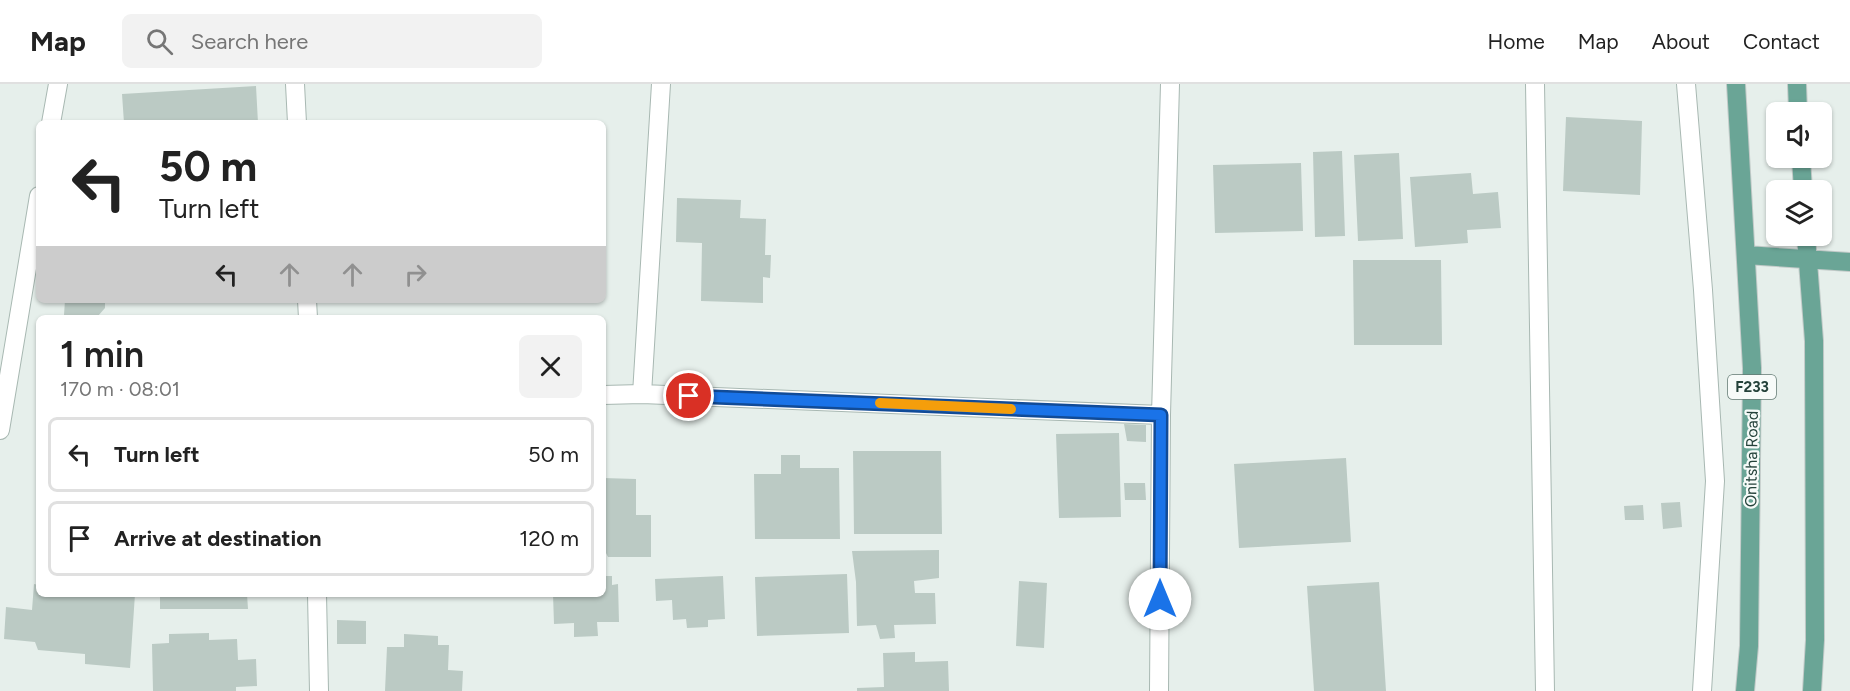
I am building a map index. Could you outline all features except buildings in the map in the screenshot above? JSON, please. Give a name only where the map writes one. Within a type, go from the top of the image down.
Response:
[{"type":"main road","name":"Onitsha Road","points":[[1736,84],[1752,368],[1749,646],[1745,691]]},
{"type":"main road","points":[[1797,84],[1798,102]]},
{"type":"main road","points":[[1807,246],[1814,341],[1815,640],[1812,691]]},
{"type":"main road","points":[[1746,255],[1808,261],[1850,262]]},
{"type":"street","points":[[52,120],[58,84]]},
{"type":"street","points":[[295,84],[297,120]]},
{"type":"street","points":[[642,394],[661,84]]},
{"type":"street","points":[[1159,691],[1161,415],[1170,84]]},
{"type":"street","points":[[1535,84],[1545,691]]},
{"type":"street","points":[[1686,84],[1703,290],[1715,481],[1702,691]]},
{"type":"street","points":[[0,430],[36,214]]},
{"type":"street","points":[[606,395],[642,394],[1161,415]]},
{"type":"street","points":[[317,597],[319,691]]},
{"type":"slow traffic","points":[[880,403],[1011,409]]},
{"type":"route","points":[[689,396],[1161,415],[1160,599]]}]
